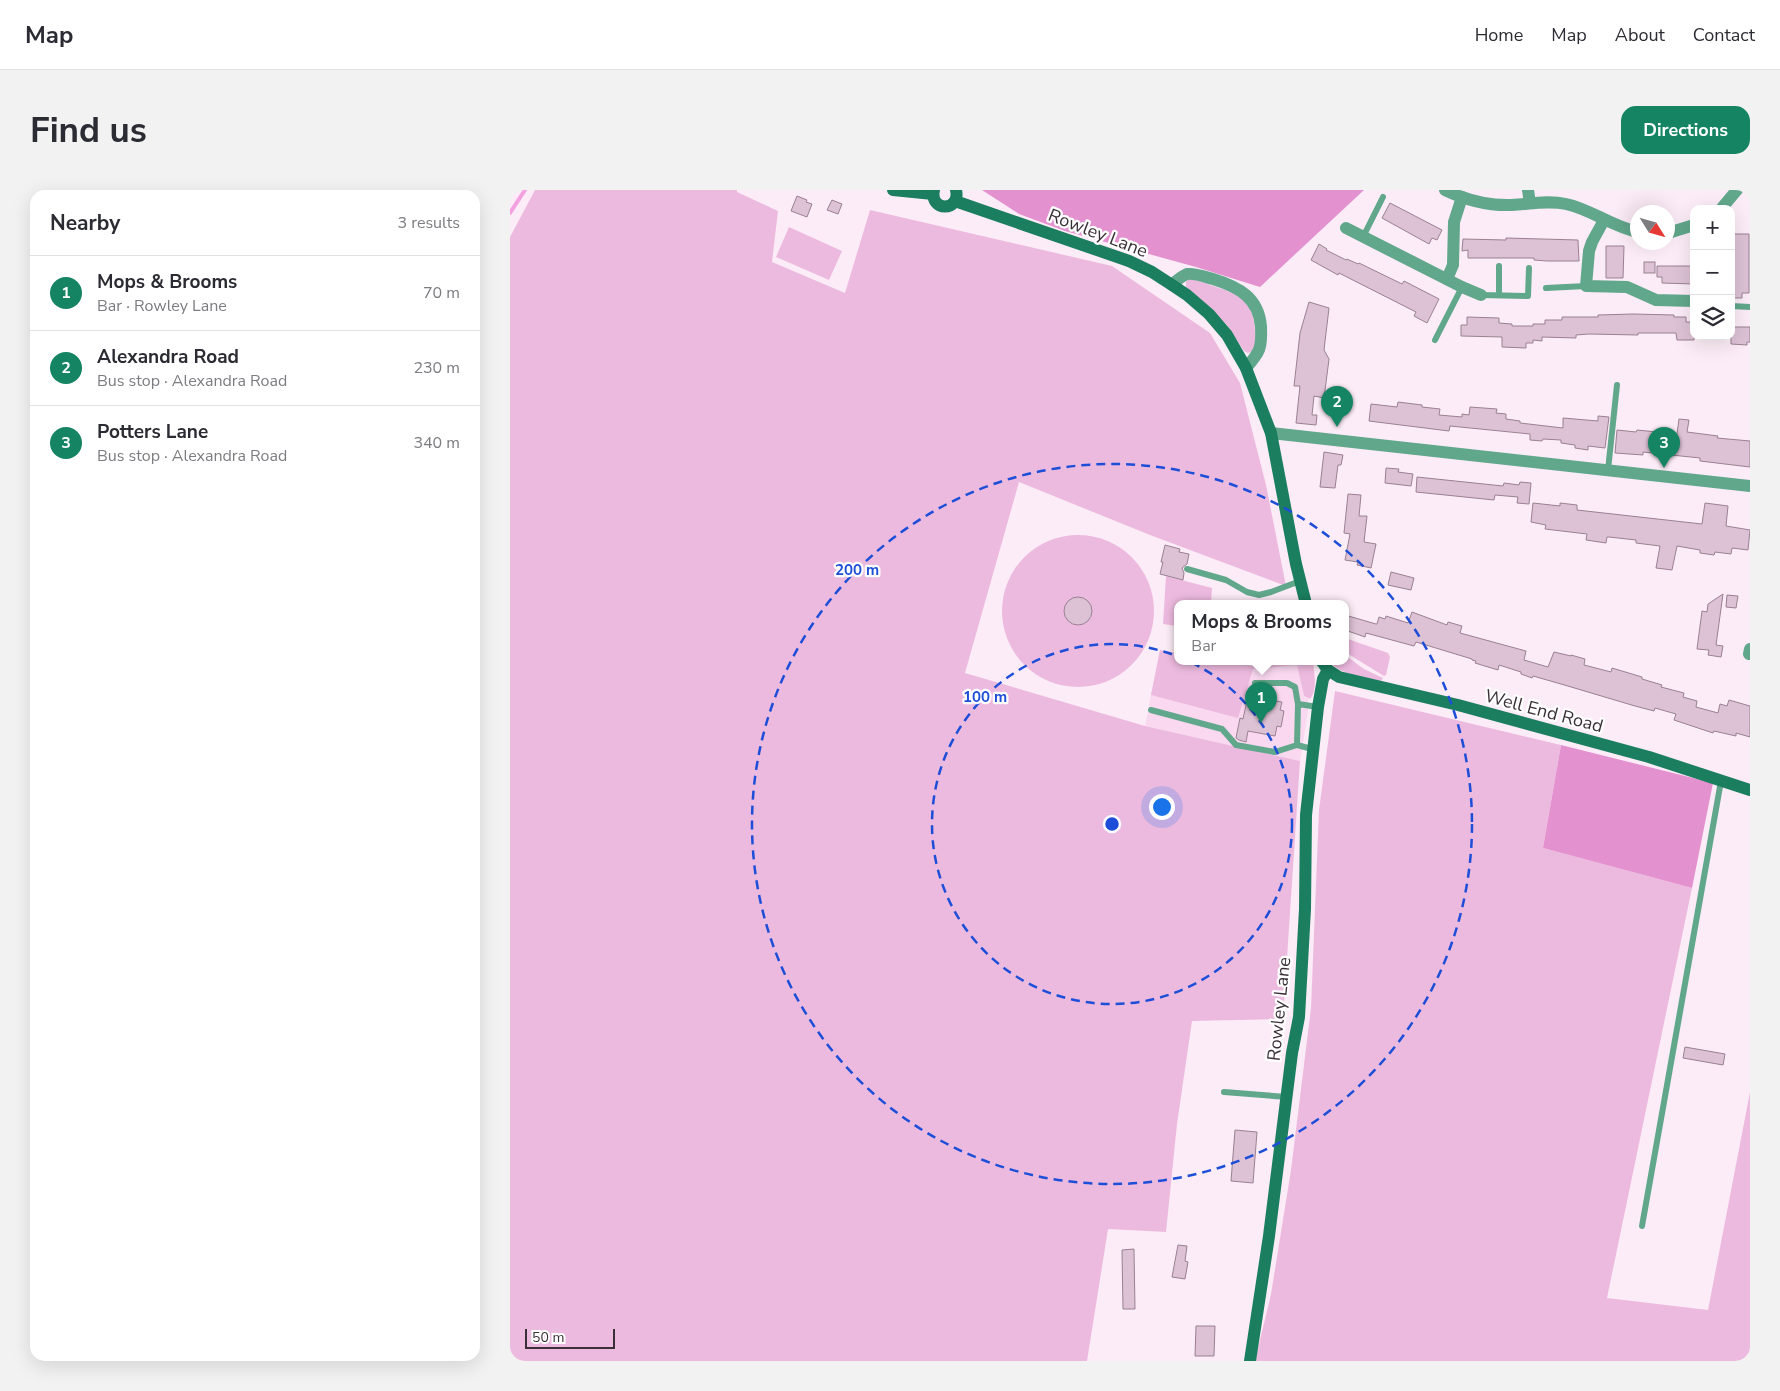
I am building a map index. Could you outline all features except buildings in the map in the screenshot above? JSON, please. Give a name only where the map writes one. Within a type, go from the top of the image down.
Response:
[{"type":"street","points":[[893,190],[933,192]]},
{"type":"street","points":[[1445,190],[1478,202],[1496,204],[1550,202],[1577,206],[1604,220],[1630,229]]},
{"type":"street","points":[[1528,190],[1530,203]]},
{"type":"street","points":[[1724,205],[1737,190]]},
{"type":"street","name":"Rowley Lane","points":[[933,192],[935,201],[941,206],[949,206],[955,195],[1129,261],[1152,272],[1172,285],[1209,314],[1227,335],[1246,368],[1270,433],[1305,600]]},
{"type":"street","points":[[1448,279],[1452,264],[1454,222],[1462,197]]},
{"type":"street","points":[[1604,220],[1589,251],[1586,286],[1628,287],[1656,300],[1690,300]]},
{"type":"street","points":[[1675,231],[1690,226]]},
{"type":"street","points":[[1346,228],[1481,295]]},
{"type":"street","points":[[1172,285],[1185,275],[1194,274],[1227,283],[1248,296],[1256,305],[1260,318],[1262,345],[1258,354],[1246,368]]},
{"type":"street","points":[[1270,433],[1750,486]]},
{"type":"street","name":"Rowley Lane","points":[[1250,1361],[1269,1236],[1292,1053],[1299,1017],[1305,909],[1306,815],[1312,749],[1325,666]]},
{"type":"street","name":"Well End Road","points":[[1325,666],[1339,677],[1458,705],[1649,757],[1750,790]]},
{"type":"lane","points":[[1363,236],[1383,197]]},
{"type":"lane","points":[[1499,266],[1499,295]]},
{"type":"lane","points":[[1481,295],[1528,296],[1529,268]]},
{"type":"lane","points":[[1546,288],[1586,286]]},
{"type":"lane","points":[[1435,340],[1462,287]]},
{"type":"lane","points":[[1735,306],[1750,307]]},
{"type":"lane","points":[[1608,470],[1617,385]]},
{"type":"lane","points":[[1187,569],[1226,580],[1247,592],[1259,595],[1300,581]]},
{"type":"lane","points":[[1255,683],[1287,683],[1294,687],[1298,704],[1297,746]]},
{"type":"lane","points":[[1298,704],[1318,706]]},
{"type":"lane","points":[[1151,710],[1222,729],[1236,745],[1275,752],[1297,746],[1312,749]]},
{"type":"lane","points":[[1642,1226],[1721,781]]},
{"type":"lane","points":[[1224,1092],[1287,1097]]},
{"type":"shaded area","points":[[535,190],[737,190],[737,192],[778,211],[772,262],[845,293],[870,210],[1112,266],[1210,333],[1240,383],[1266,485],[1286,586],[1150,535],[1019,482],[965,673],[1145,726],[1300,761],[1283,1019],[1192,1021],[1177,1124],[1166,1232],[1108,1229],[1087,1361],[510,1361],[510,237]]},
{"type":"shaded area","points":[[982,190],[1364,190],[1260,287],[1196,267],[1065,231],[1019,214]]},
{"type":"shaded area","points":[[789,227],[842,251],[829,280],[776,257]]},
{"type":"shaded area","points":[[1189,279],[1233,293],[1245,302],[1249,307],[1254,322],[1256,339],[1253,351],[1248,353],[1244,351],[1227,325],[1186,287],[1186,282]]},
{"type":"shaded area","points":[[1078,535],[1107,541],[1132,557],[1148,582],[1154,611],[1148,640],[1132,665],[1107,681],[1078,687],[1049,681],[1024,665],[1008,640],[1002,611],[1008,582],[1024,557],[1049,541]]},
{"type":"shaded area","points":[[1166,576],[1212,588],[1211,600],[1174,600],[1174,626],[1163,624]]},
{"type":"shaded area","points":[[1349,639],[1388,653],[1390,657],[1386,675],[1384,676],[1349,654]]},
{"type":"shaded area","points":[[1160,650],[1174,652],[1174,665],[1298,665],[1304,696],[1308,699],[1308,712],[1300,761],[1145,726]]},
{"type":"shaded area","points":[[1160,650],[1174,652],[1174,665],[1297,665],[1253,669],[1238,718],[1151,695]]},
{"type":"shaded area","points":[[1349,658],[1364,669],[1383,678],[1381,681],[1354,675],[1334,665],[1349,665]]},
{"type":"shaded area","points":[[1297,665],[1313,665],[1314,691],[1310,699],[1304,696]]},
{"type":"shaded area","points":[[1335,691],[1561,745],[1543,848],[1692,888],[1607,1298],[1708,1310],[1750,1092],[1750,1361],[1255,1361],[1271,1294],[1291,1170],[1311,1008],[1319,810]]},
{"type":"shaded area","points":[[1561,745],[1713,783],[1692,888],[1543,848]]},
{"type":"waterway","points":[[510,213],[525,190]]},
{"type":"place","name":"Alexandra Road","points":[[1337,427]]},
{"type":"place","name":"Potters Lane","points":[[1664,468]]},
{"type":"place","name":"Mops & Brooms","points":[[1261,723]]}]
